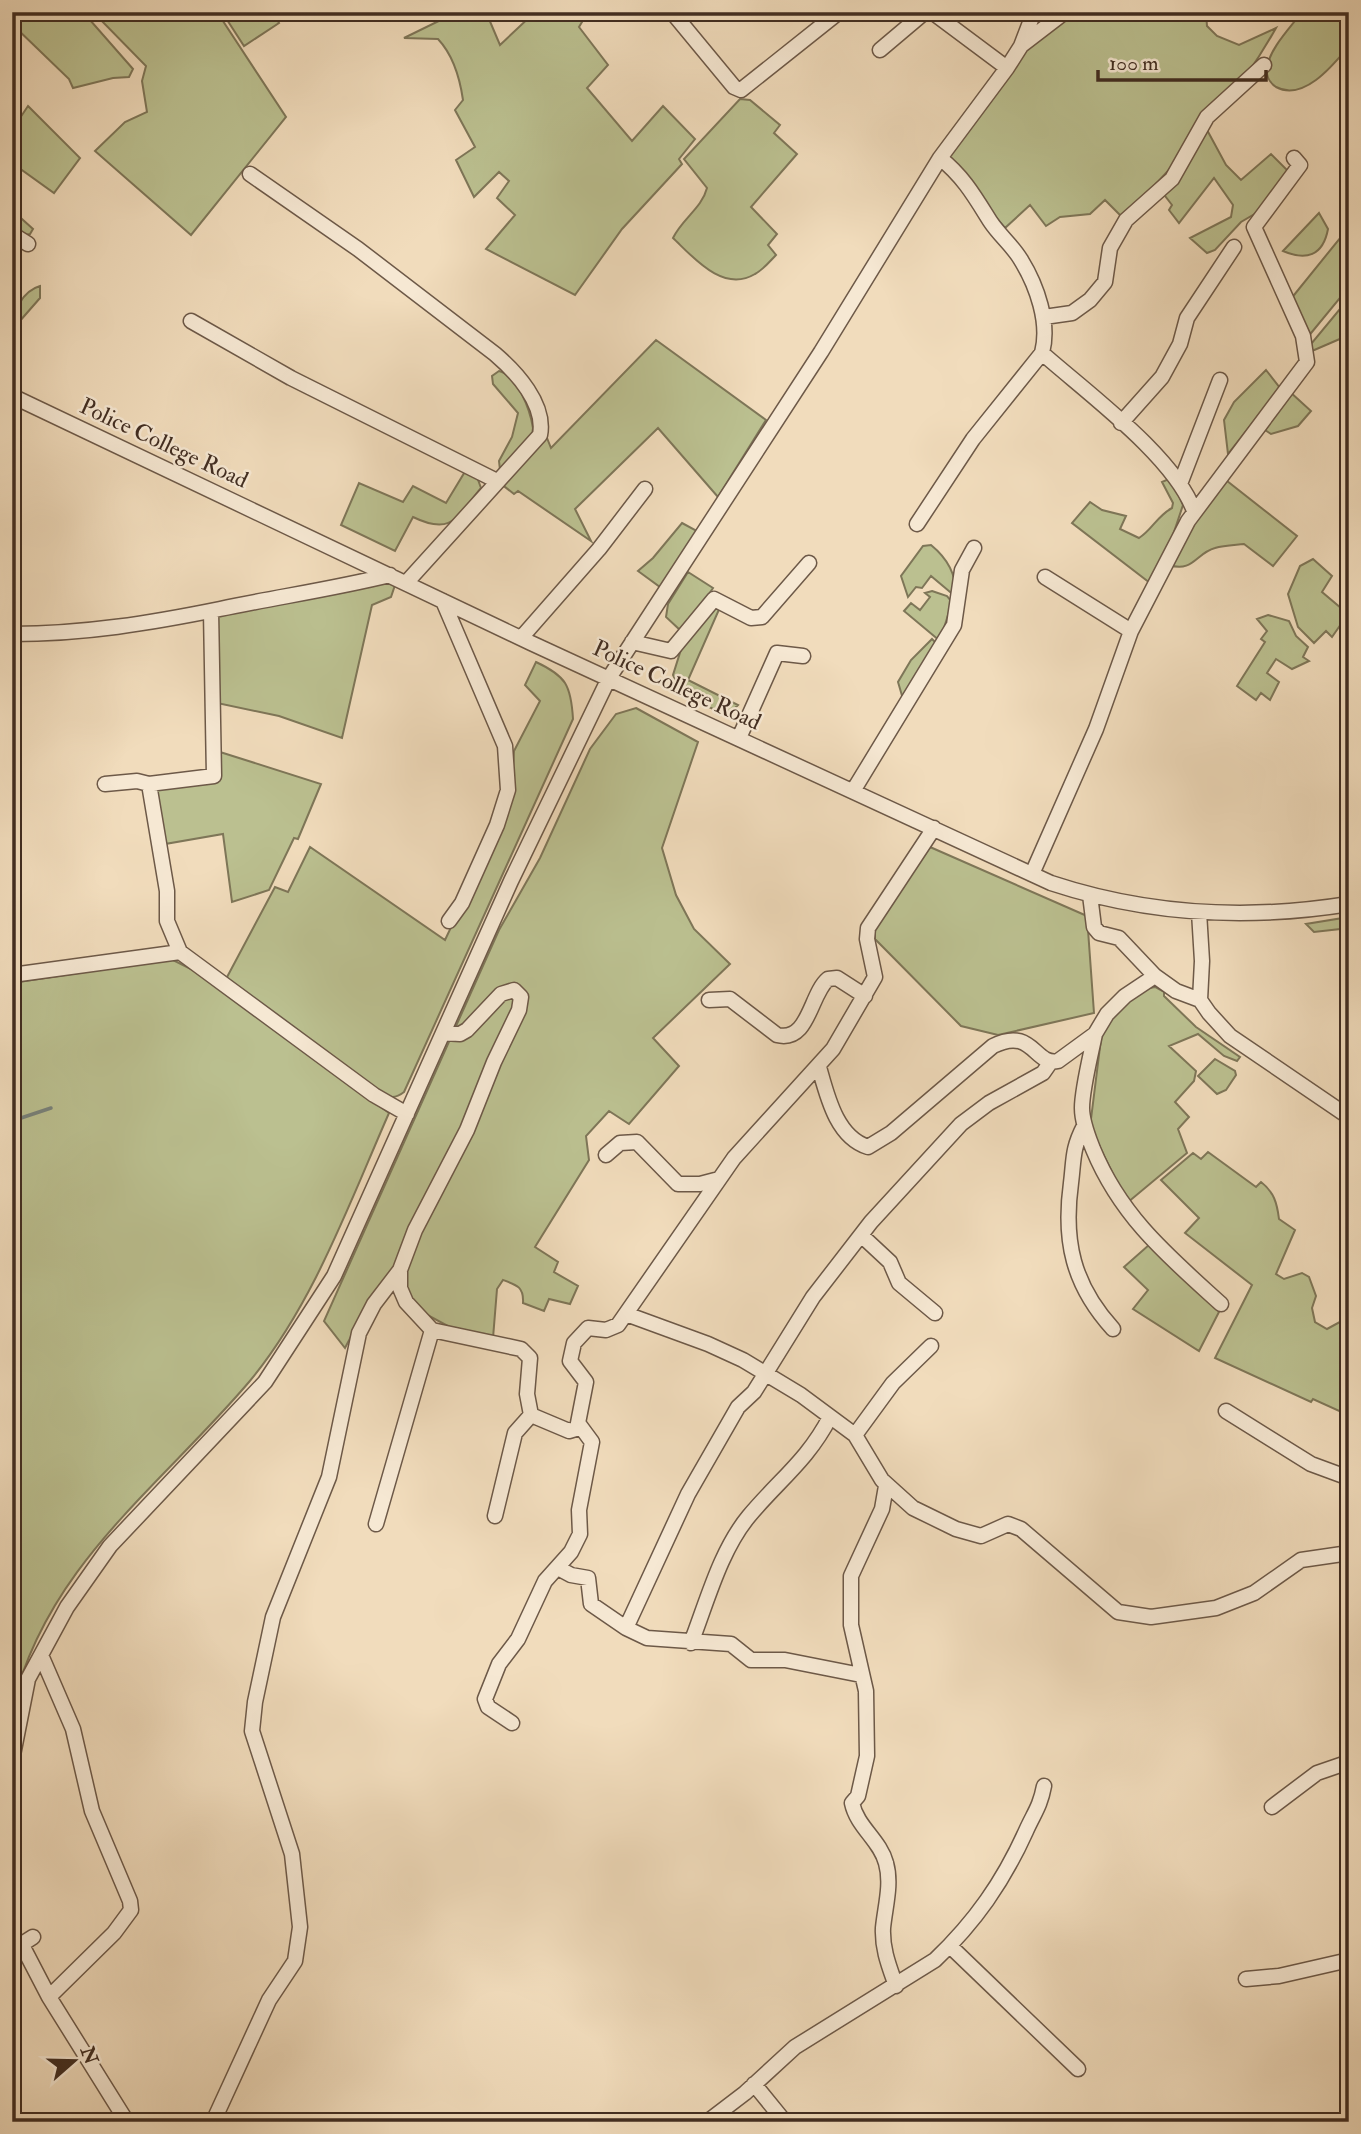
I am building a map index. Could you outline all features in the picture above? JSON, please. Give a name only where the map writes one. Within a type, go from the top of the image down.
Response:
[{"type":"street","points":[[672,12],[734,87],[741,90],[839,12]]},
{"type":"street","points":[[880,50],[919,14],[925,12]]},
{"type":"street","points":[[932,12],[1007,68]]},
{"type":"street","points":[[12,1760],[28,1679],[67,1607],[110,1546],[265,1382],[334,1276],[511,881],[609,678],[821,352],[940,158],[1007,68],[1021,46],[1034,12]]},
{"type":"street","points":[[1021,46],[1065,12]]},
{"type":"street","points":[[1044,317],[1072,313],[1090,300],[1105,282],[1111,248],[1126,220],[1172,178],[1207,117],[1264,65]]},
{"type":"street","points":[[917,524],[974,439],[1042,353],[1046,338],[1044,317],[1021,260],[992,223],[960,174],[940,158]]},
{"type":"street","points":[[1032,874],[1096,729],[1131,631],[1194,511],[1307,362],[1303,336],[1254,227],[1300,165],[1294,158]]},
{"type":"street","points":[[250,174],[358,249],[514,371],[538,412],[542,427],[540,435],[406,583]]},
{"type":"street","points":[[12,234],[28,244]]},
{"type":"street","points":[[1121,423],[1162,377],[1180,344],[1187,318],[1234,247]]},
{"type":"street","points":[[191,321],[291,378],[497,481]]},
{"type":"street","points":[[1042,353],[1121,423],[1180,484],[1194,511]]},
{"type":"street","points":[[1180,484],[1220,380]]},
{"type":"street","name":"Police College Road","points":[[12,396],[521,638],[1032,874],[1090,895],[1153,908],[1257,913],[1349,904]]},
{"type":"street","points":[[521,638],[599,549],[645,489]]},
{"type":"street","points":[[853,791],[954,625],[962,570],[974,548]]},
{"type":"street","points":[[632,642],[671,651],[714,599],[751,618],[762,617],[809,562]]},
{"type":"street","points":[[12,634],[71,634],[177,620],[211,611],[320,593],[390,575]]},
{"type":"street","points":[[1045,577],[1131,631]]},
{"type":"street","points":[[443,601],[505,746],[508,790],[497,825],[462,903],[449,921]]},
{"type":"street","points":[[105,784],[137,781],[149,784],[214,776],[211,611]]},
{"type":"street","points":[[739,738],[777,653],[803,656]]},
{"type":"street","points":[[149,784],[167,891],[167,921],[180,952],[374,1095],[407,1114]]},
{"type":"street","points":[[512,1723],[488,1707],[485,1699],[499,1664],[518,1639],[545,1581],[571,1552],[580,1534],[579,1510],[592,1443],[579,1428],[579,1415],[587,1387],[582,1373],[570,1360],[573,1343],[588,1328],[606,1330],[618,1325],[719,1179],[767,1120],[818,1068],[855,1016],[875,977],[867,939],[868,928],[934,828]]},
{"type":"street","points":[[1090,895],[1094,927],[1099,933],[1119,938],[1155,976],[1200,1000],[1230,1036],[1349,1116]]},
{"type":"street","points":[[1199,912],[1202,961],[1200,1000]]},
{"type":"street","points":[[12,975],[180,952]]},
{"type":"street","points":[[626,1628],[688,1494],[737,1407],[754,1392],[813,1297],[861,1236],[961,1124],[989,1103],[1043,1073],[1051,1063],[1078,1049],[1095,1034],[1107,1014],[1125,996],[1155,976]]},
{"type":"street","points":[[709,1000],[730,999],[777,1035],[786,1037],[793,1035],[803,1025],[828,979],[837,978],[866,996]]},
{"type":"street","points":[[213,2122],[270,2000],[296,1961],[300,1927],[292,1854],[252,1731],[255,1702],[273,1617],[329,1477],[359,1333],[374,1304],[400,1270],[415,1230],[467,1130],[494,1062],[519,1010],[521,997],[514,990],[501,994],[467,1030],[460,1034],[443,1033]]},
{"type":"street","points":[[1095,1034],[1082,1107],[1084,1126],[1112,1187],[1145,1234],[1221,1304]]},
{"type":"street","points":[[818,1068],[834,1115],[851,1136],[868,1147],[891,1133],[993,1046],[1005,1040],[1021,1041],[1051,1063]]},
{"type":"street","points":[[1084,1126],[1073,1147],[1066,1219],[1072,1256],[1095,1309],[1113,1329]]},
{"type":"street","points":[[606,1155],[620,1143],[637,1142],[678,1184],[700,1184],[719,1179]]},
{"type":"street","points":[[861,1236],[890,1262],[899,1283],[935,1313]]},
{"type":"street","points":[[400,1270],[400,1287],[406,1302],[432,1330],[521,1349],[530,1358],[527,1394],[531,1415]]},
{"type":"street","points":[[626,1314],[682,1333],[766,1373],[855,1435],[887,1486],[913,1508],[956,1529],[981,1536],[1008,1524],[1021,1529],[1118,1612],[1151,1618],[1216,1608],[1254,1593],[1301,1560],[1349,1553]]},
{"type":"street","points":[[376,1524],[432,1330]]},
{"type":"street","points":[[855,1435],[894,1383],[930,1346]]},
{"type":"street","points":[[1226,1411],[1311,1464],[1349,1478]]},
{"type":"street","points":[[531,1415],[569,1431],[579,1428]]},
{"type":"street","points":[[495,1516],[515,1433],[531,1415]]},
{"type":"street","points":[[691,1643],[734,1540],[748,1517],[816,1445],[830,1417]]},
{"type":"street","points":[[887,1486],[882,1509],[852,1576],[851,1625],[866,1690],[867,1756],[858,1796],[852,1803],[854,1812],[866,1832],[881,1850],[887,1867],[884,1954],[896,1986]]},
{"type":"street","points":[[558,1568],[571,1575],[588,1578],[591,1604],[626,1628],[647,1638],[731,1644],[751,1660],[785,1660],[861,1675]]},
{"type":"street","points":[[41,1655],[73,1729],[92,1811],[130,1901],[131,1910],[114,1933],[49,1997]]},
{"type":"street","points":[[1272,1807],[1317,1773],[1349,1762]]},
{"type":"street","points":[[708,2122],[795,2047],[849,2011],[896,1986],[950,1946],[971,1924],[1006,1875],[1031,1821],[1040,1811],[1044,1786]]},
{"type":"street","points":[[33,1937],[22,1944],[23,1947],[49,1997],[127,2122]]},
{"type":"street","points":[[950,1946],[1078,2069]]},
{"type":"street","points":[[1246,1979],[1279,1976],[1349,1960]]},
{"type":"street","points":[[754,2084],[785,2122]]},
{"type":"green space","points":[[12,12],[83,12],[133,69],[129,77],[113,78],[73,88],[69,79],[12,24]]},
{"type":"green space","points":[[93,12],[217,12],[286,117],[191,235],[95,151],[125,122],[147,112],[142,81],[146,66]]},
{"type":"green space","points":[[222,12],[272,12],[279,23],[244,46]]},
{"type":"green space","points":[[457,12],[486,12],[500,45],[535,12],[576,12],[582,22],[579,27],[608,65],[587,88],[632,141],[663,106],[695,139],[679,159],[682,164],[622,229],[575,295],[486,249],[515,215],[497,198],[509,181],[499,172],[474,197],[456,160],[475,147],[455,110],[463,100],[452,60],[438,39],[404,38]]},
{"type":"green space","points":[[1071,12],[1206,12],[1207,26],[1217,36],[1239,45],[1276,28],[1225,104],[1186,151],[1123,218],[1105,200],[1090,214],[1060,217],[1046,226],[1030,205],[1005,228],[946,158],[1029,45]]},
{"type":"green space","points":[[1302,12],[1349,12],[1349,46],[1317,79],[1297,89],[1287,90],[1272,83],[1267,68],[1276,46]]},
{"type":"green space","points":[[740,99],[750,100],[780,125],[774,133],[797,154],[751,207],[777,234],[768,245],[776,255],[755,274],[743,279],[732,279],[710,271],[673,238],[701,202],[707,188],[684,159]]},
{"type":"green space","points":[[28,106],[80,158],[54,193],[19,168],[12,179],[12,130]]},
{"type":"green space","points":[[1206,128],[1226,165],[1241,180],[1271,154],[1290,173],[1263,209],[1241,222],[1215,250],[1207,253],[1190,238],[1231,217],[1233,205],[1214,178],[1179,223],[1169,210],[1172,205],[1162,192]]},
{"type":"green space","points":[[12,210],[33,229],[30,234],[21,236],[12,232]]},
{"type":"green space","points":[[1319,213],[1328,229],[1318,250],[1306,256],[1283,251]]},
{"type":"green space","points":[[1349,227],[1349,287],[1307,338],[1290,300]]},
{"type":"green space","points":[[40,286],[40,298],[12,330],[19,304],[28,293]]},
{"type":"green space","points":[[1349,298],[1349,335],[1312,351],[1311,344]]},
{"type":"green space","points":[[656,340],[766,420],[718,497],[658,428],[575,509],[591,541],[518,491],[514,494],[500,483],[545,433],[551,448]]},
{"type":"green space","points":[[1266,370],[1280,388],[1228,454],[1224,420],[1234,402]]},
{"type":"green space","points":[[499,371],[512,379],[517,386],[526,403],[533,428],[532,435],[500,470],[499,461],[512,437],[518,413],[493,384],[492,376]]},
{"type":"green space","points":[[1289,391],[1311,411],[1298,426],[1271,434],[1262,428]]},
{"type":"green space","points":[[466,470],[477,477],[481,488],[459,515],[445,524],[437,525],[413,517],[395,551],[341,525],[359,483],[403,502],[413,486],[446,503]]},
{"type":"green space","points":[[1222,477],[1297,536],[1273,566],[1244,544],[1209,550],[1184,566],[1169,565]]},
{"type":"green space","points":[[1171,478],[1183,505],[1168,550],[1150,583],[1072,523],[1090,502],[1102,510],[1126,516],[1120,529],[1139,538],[1172,508],[1173,503],[1162,482]]},
{"type":"green space","points":[[682,523],[697,531],[660,587],[638,571],[653,558]]},
{"type":"green space","points":[[931,545],[950,568],[956,597],[931,576],[922,588],[916,587],[908,597],[901,576],[923,546]]},
{"type":"green space","points":[[1313,559],[1332,576],[1322,592],[1348,614],[1332,637],[1326,631],[1314,643],[1298,627],[1288,594],[1300,566]]},
{"type":"green space","points":[[688,572],[713,588],[686,628],[680,630],[666,617],[668,604]]},
{"type":"green space","points":[[387,582],[395,585],[391,597],[372,605],[342,738],[279,716],[217,703],[215,613]]},
{"type":"green space","points":[[932,591],[947,596],[952,602],[940,641],[904,611],[911,603],[920,610],[930,597],[925,593]]},
{"type":"green space","points":[[711,605],[721,605],[688,680],[738,705],[727,716],[673,689],[676,681],[673,675],[684,640]]},
{"type":"green space","points":[[1268,615],[1289,621],[1296,636],[1308,647],[1303,657],[1309,661],[1292,669],[1276,659],[1267,673],[1279,682],[1270,700],[1261,693],[1256,700],[1237,686],[1265,642],[1261,639],[1267,631],[1257,619]]},
{"type":"green space","points":[[932,639],[937,644],[903,699],[898,682],[911,660]]},
{"type":"green space","points":[[536,662],[554,672],[565,683],[571,698],[573,719],[404,1092],[393,1097],[386,1096],[226,979],[275,887],[288,892],[310,847],[445,940],[511,801],[514,751],[540,701],[525,685]]},
{"type":"green space","points":[[636,708],[698,742],[662,848],[676,895],[694,929],[730,964],[653,1038],[679,1066],[629,1124],[609,1111],[586,1136],[589,1160],[535,1247],[558,1262],[554,1272],[578,1286],[570,1304],[549,1299],[544,1311],[523,1303],[519,1287],[503,1280],[497,1289],[493,1338],[457,1331],[420,1311],[392,1272],[368,1304],[345,1348],[324,1321],[499,930],[540,858],[590,749],[616,714]]},
{"type":"green space","points":[[220,752],[321,784],[298,839],[294,838],[269,890],[232,902],[223,834],[165,844],[156,790],[219,780]]},
{"type":"green space","points":[[930,847],[1087,916],[1094,1013],[998,1035],[961,1026],[875,939],[875,926]]},
{"type":"green space","points":[[1349,917],[1349,928],[1314,932],[1306,924]]},
{"type":"green space","points":[[171,959],[199,973],[389,1113],[328,1253],[272,1352],[249,1382],[143,1494],[78,1571],[51,1612],[28,1658],[12,1709],[12,983]]},
{"type":"green space","points":[[1155,987],[1164,992],[1164,996],[1196,1027],[1240,1057],[1237,1061],[1224,1056],[1198,1034],[1169,1046],[1196,1071],[1194,1081],[1175,1102],[1189,1117],[1178,1129],[1187,1153],[1127,1203],[1090,1127],[1102,1031],[1123,1005],[1145,989]]},
{"type":"green space","points":[[1215,1059],[1235,1071],[1236,1075],[1226,1090],[1217,1094],[1198,1076]]},
{"type":"green space","points":[[1208,1152],[1256,1187],[1261,1182],[1274,1198],[1279,1219],[1295,1230],[1276,1274],[1284,1279],[1302,1273],[1309,1277],[1316,1296],[1312,1308],[1315,1322],[1327,1329],[1349,1317],[1348,1415],[1313,1399],[1311,1402],[1215,1358],[1252,1285],[1185,1233],[1199,1218],[1161,1180],[1193,1153],[1201,1159]]},
{"type":"green space","points":[[1150,1244],[1221,1308],[1199,1351],[1133,1309],[1148,1290],[1124,1267]]},
{"type":"waterway","points":[[12,1121],[51,1108]]}]
